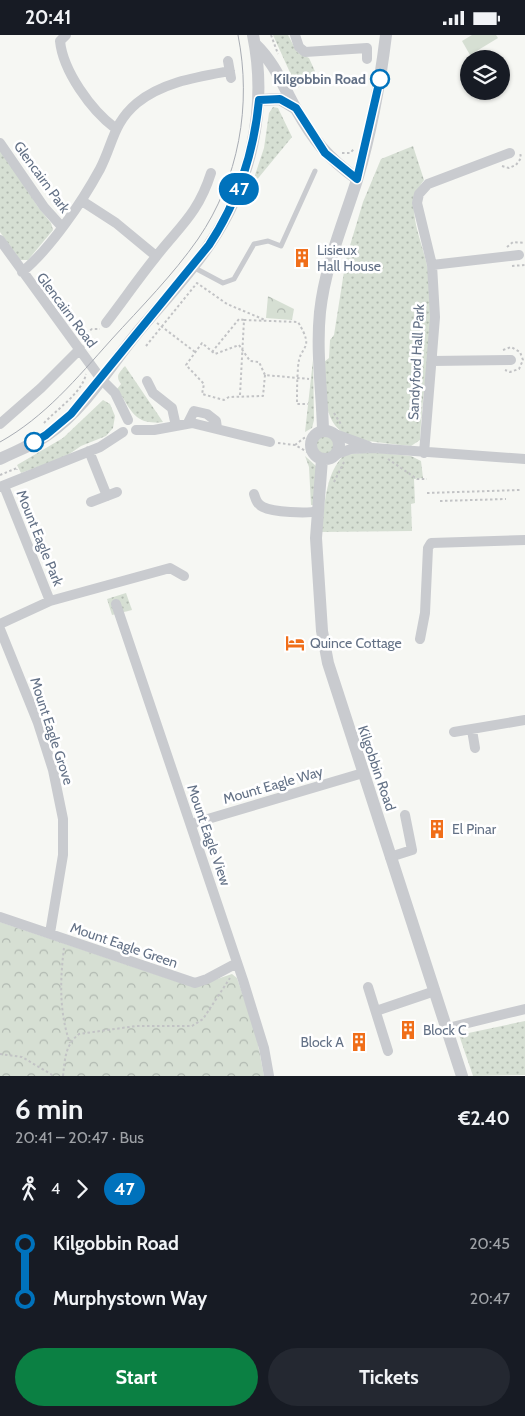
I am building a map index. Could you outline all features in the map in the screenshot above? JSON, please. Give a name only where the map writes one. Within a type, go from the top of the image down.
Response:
[{"type":"street","points":[[66,35],[60,41],[61,54],[89,101],[101,117],[115,128]]},
{"type":"street","points":[[295,35],[299,47],[305,52],[367,54]]},
{"type":"street","points":[[341,457],[340,445],[324,433],[319,384],[320,312],[333,249],[357,179],[375,107],[386,35]]},
{"type":"street","points":[[254,39],[269,57],[296,108],[325,153],[357,179]]},
{"type":"street","points":[[0,459],[53,430],[71,414],[102,379],[192,267],[218,230],[237,193],[252,150],[259,100],[259,80],[254,39]]},
{"type":"street","points":[[22,272],[62,227],[82,201],[101,166],[115,128],[137,103],[163,87],[194,77],[229,70]]},
{"type":"street","points":[[259,80],[271,81],[286,89]]},
{"type":"street","points":[[259,100],[280,99],[296,108]]},
{"type":"street","name":"Glencairn Park","points":[[0,143],[44,207],[62,227]]},
{"type":"street","name":"Sandyford Hall Park","points":[[424,453],[435,317],[432,265],[418,212],[419,194],[424,186],[515,152]]},
{"type":"street","points":[[106,323],[156,256],[187,222],[205,191],[211,173]]},
{"type":"street","points":[[82,201],[116,223],[156,256]]},
{"type":"street","name":"Glencairn Road","points":[[0,240],[102,379],[115,393],[128,421]]},
{"type":"street","points":[[432,265],[519,255]]},
{"type":"street","points":[[0,424],[41,388],[77,345]]},
{"type":"street","points":[[432,361],[511,360]]},
{"type":"street","points":[[147,381],[153,393],[172,408],[176,425]]},
{"type":"street","points":[[123,432],[123,424],[128,421],[136,424],[136,430]]},
{"type":"street","points":[[123,432],[130,435],[136,430],[154,430],[188,423],[275,442]]},
{"type":"street","points":[[2,486],[89,451],[123,432]]},
{"type":"street","points":[[324,433],[374,448]]},
{"type":"street","name":"Kilgobbin Road","points":[[324,433],[311,444],[320,458],[316,538],[322,631],[328,663],[341,710],[448,1028],[462,1076]]},
{"type":"street","points":[[320,458],[341,457],[351,449],[374,448],[525,459]]},
{"type":"street","points":[[89,451],[106,496]]},
{"type":"street","name":"Mount Eagle Park","points":[[2,486],[50,601]]},
{"type":"street","points":[[91,502],[118,492]]},
{"type":"street","points":[[254,494],[256,502],[264,507],[303,513],[318,511]]},
{"type":"street","points":[[420,639],[425,613],[428,548],[431,543],[525,540]]},
{"type":"street","points":[[0,624],[50,601],[170,568],[184,576]]},
{"type":"street","name":"Mount Eagle View","points":[[116,604],[191,824],[235,968],[264,1048],[269,1076]]},
{"type":"street","name":"Mount Eagle Grove","points":[[0,629],[38,723],[53,770],[63,819],[63,855],[50,933]]},
{"type":"street","points":[[454,732],[525,720]]},
{"type":"street","points":[[472,730],[475,748]]},
{"type":"street","name":"Mount Eagle Way","points":[[191,824],[363,773]]},
{"type":"street","points":[[390,857],[412,850],[404,815]]},
{"type":"street","name":"Mount Eagle Green","points":[[0,917],[194,983],[235,968]]},
{"type":"street","points":[[368,987],[388,1051]]},
{"type":"street","points":[[376,1011],[435,991]]},
{"type":"street","points":[[448,1028],[525,1009]]},
{"type":"lane","points":[[192,267],[223,283],[234,279],[254,244],[268,241],[281,246],[315,171]]},
{"type":"path","points":[[336,149],[346,154],[354,149]]},
{"type":"path","points":[[501,165],[509,168],[516,165],[522,158],[515,152]]},
{"type":"path","points":[[502,250],[513,242],[525,243]]},
{"type":"path","points":[[510,266],[522,267],[525,265]]},
{"type":"path","points":[[146,346],[197,283],[227,305],[267,321]]},
{"type":"path","points":[[212,352],[239,319],[298,322],[307,337],[306,347],[298,366],[297,404],[308,404]]},
{"type":"path","points":[[240,396],[244,320]]},
{"type":"path","points":[[77,345],[92,329],[99,329],[106,323]]},
{"type":"path","points":[[157,323],[195,352]]},
{"type":"path","points":[[202,343],[215,353],[239,345],[243,348],[250,361],[259,362],[266,375],[263,396],[229,397],[224,400],[202,394],[204,384],[186,365],[202,343]]},
{"type":"path","points":[[501,350],[511,347],[520,352],[523,360],[519,369],[510,373],[502,369]]},
{"type":"path","points":[[40,428],[71,397],[94,366]]},
{"type":"path","points":[[266,375],[310,379]]},
{"type":"path","points":[[295,445],[304,438],[324,433]]},
{"type":"path","points":[[275,442],[295,445],[320,458]]},
{"type":"path","points":[[334,482],[341,465],[341,457]]},
{"type":"path","points":[[392,457],[383,457],[417,479],[427,479]]},
{"type":"path","points":[[0,475],[17,468],[19,474]]},
{"type":"path","points":[[427,493],[520,490]]},
{"type":"path","points":[[482,491],[483,499]]},
{"type":"path","points":[[448,493],[448,500]]},
{"type":"path","points":[[440,501],[506,499]]},
{"type":"path","points":[[65,939],[62,996],[65,1024],[70,1043]]},
{"type":"path","points":[[63,1076],[67,1049],[79,1034],[89,1031],[136,1026],[192,1026],[203,1019],[235,968]]},
{"type":"path","points":[[0,1054],[22,1057],[54,1076]]},
{"type":"green space","points":[[273,35],[288,35],[297,52],[309,58],[318,78],[297,88]]},
{"type":"green space","points":[[472,35],[496,35],[498,38],[478,50],[467,50],[462,41]]},
{"type":"green space","points":[[273,107],[278,108],[292,137],[251,187],[264,148],[269,113]]},
{"type":"green space","points":[[413,146],[424,180],[418,191],[414,213],[428,271],[431,312],[420,440],[411,446],[368,441],[352,437],[341,431],[333,422],[327,408],[324,362],[329,358],[330,340],[334,335],[346,259],[363,202],[381,159]]},
{"type":"green space","points":[[0,148],[38,207],[51,223],[53,230],[28,260],[20,260],[0,232]]},
{"type":"green space","points":[[268,296],[294,309],[292,320],[266,318]]},
{"type":"green space","points":[[313,360],[314,420],[312,428],[305,432]]},
{"type":"green space","points":[[125,366],[163,422],[153,423],[145,421],[130,409],[117,389],[121,384],[118,379],[119,375]]},
{"type":"green space","points":[[103,400],[110,404],[115,416],[113,428],[106,436],[81,446],[65,457],[21,473],[17,465],[63,438]]},
{"type":"green space","points":[[321,436],[329,436],[334,441],[332,452],[321,454],[316,449],[316,441]]},
{"type":"green space","points":[[371,452],[411,456],[421,461],[423,478],[414,479],[415,503],[411,504],[412,531],[321,532],[329,481],[338,463],[344,455]]},
{"type":"green space","points":[[305,456],[317,467],[314,505],[311,505],[309,467]]},
{"type":"green space","points":[[126,593],[132,610],[112,615],[107,599]]},
{"type":"green space","points":[[0,922],[193,987],[232,974],[237,978],[256,1034],[264,1076],[0,1076]]},
{"type":"green space","points":[[525,1021],[525,1075],[473,1076],[459,1035]]},
{"type":"tram line","points":[[0,442],[32,421],[60,396],[178,265],[198,239],[212,216],[224,192],[239,141],[243,88],[242,61],[238,35]]},
{"type":"bus line","name":"47","points":[[34,442],[46,435],[71,414],[102,379],[136,334],[209,245],[227,215],[246,170],[256,129],[259,100],[280,99],[296,108],[314,140],[329,158],[357,179],[380,79]]},
{"type":"place","name":"Kilgobbin Road","points":[[380,79]]},
{"type":"place","name":"Lisieux Hall House","points":[[302,258]]},
{"type":"place","name":"Quince Cottage","points":[[295,643]]},
{"type":"place","name":"El Pinar","points":[[437,829]]},
{"type":"place","name":"Block C","points":[[408,1030]]},
{"type":"place","name":"Block A","points":[[359,1042]]}]
